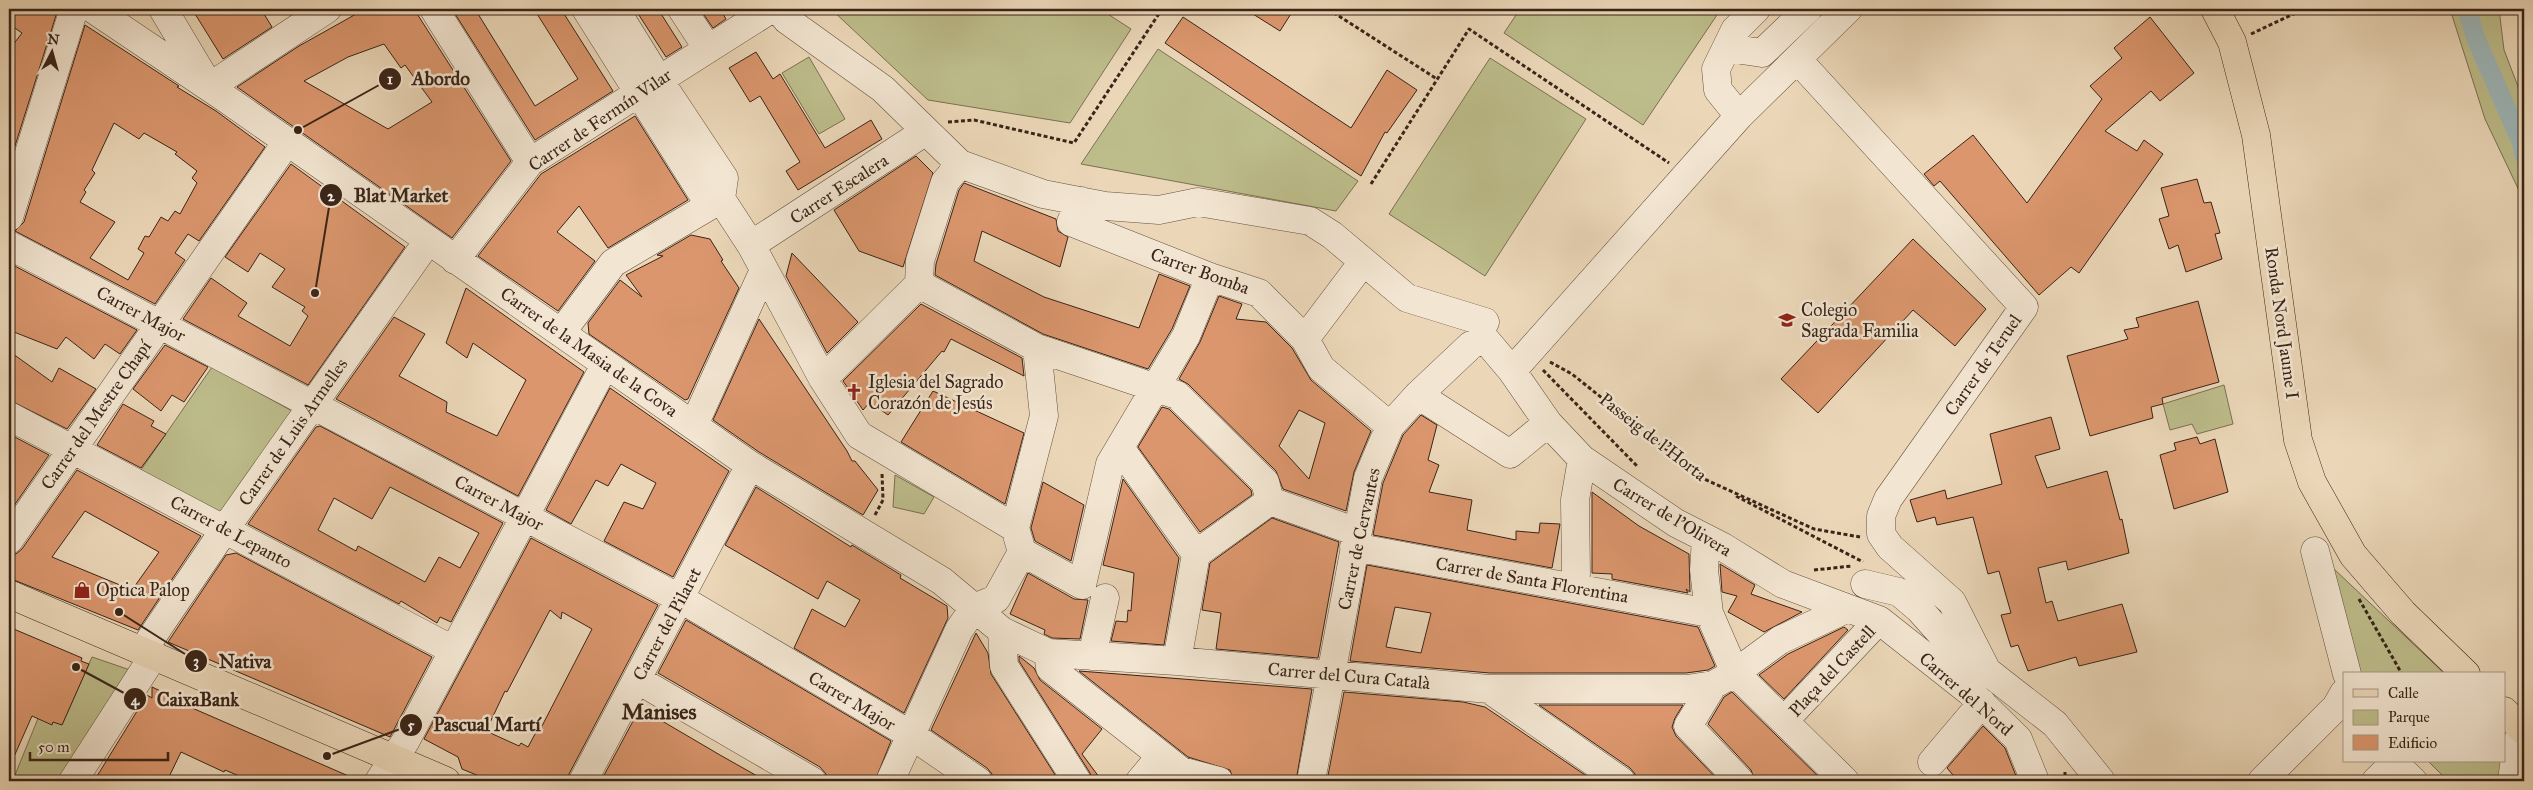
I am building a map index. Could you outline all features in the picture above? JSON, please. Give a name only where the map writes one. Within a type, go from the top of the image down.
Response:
[{"type":"main road","name":"Ronda Nord Jaume I","points":[[2215,9],[2232,42],[2256,135],[2298,440],[2312,482],[2353,554],[2404,612],[2464,672]]},
{"type":"main road","points":[[9,594],[149,652],[387,770],[446,781]]},
{"type":"main road","points":[[2506,714],[2521,736]]},
{"type":"street","points":[[9,217],[74,9]]},
{"type":"street","name":"Carrer de la Masia de la Cova","points":[[93,9],[209,87],[750,465],[942,581],[974,608]]},
{"type":"street","points":[[163,9],[209,87],[294,18],[328,9]]},
{"type":"street","points":[[434,9],[530,162]]},
{"type":"street","points":[[586,9],[649,86]]},
{"type":"street","points":[[615,9],[649,86],[702,193],[721,199],[751,245],[823,380],[859,435],[1018,540],[1082,585],[1110,464],[1186,336],[1210,276]]},
{"type":"street","points":[[682,9],[708,49]]},
{"type":"street","name":"Carrer de Fermín Vilar","points":[[456,260],[530,162],[771,9]]},
{"type":"street","points":[[778,9],[787,20],[883,89],[917,138],[952,173],[1104,206],[1159,210],[1198,202],[1310,221],[1332,235],[1407,298],[1485,331]]},
{"type":"street","points":[[1739,116],[1718,90],[1716,69],[1728,48],[1735,30],[1756,9]]},
{"type":"street","points":[[1728,48],[1762,54],[1808,9]]},
{"type":"street","points":[[1512,371],[1739,116],[1848,9]]},
{"type":"street","name":"Carrer de Teruel","points":[[1797,59],[2024,307],[1888,499],[1881,516]]},
{"type":"street","name":"Carrer Escalera","points":[[751,245],[917,138]]},
{"type":"street","name":"Carrer del Mestre Chapí","points":[[9,540],[287,142]]},
{"type":"street","points":[[823,380],[919,284],[920,261],[952,173]]},
{"type":"street","points":[[561,333],[613,263],[721,199]]},
{"type":"street","name":"Carrer Bomba","points":[[1081,201],[1071,222],[1259,293],[1305,339],[1321,368],[1390,426]]},
{"type":"street","name":"Carrer de Luis Armelles","points":[[73,781],[149,652],[225,529],[428,241]]},
{"type":"street","name":"Carrer Major","points":[[9,245],[681,598],[911,736],[978,781]]},
{"type":"street","points":[[1305,339],[1363,262]]},
{"type":"street","points":[[694,426],[764,270]]},
{"type":"street","points":[[919,284],[1037,348],[1177,395],[1265,482],[1270,501],[1196,554],[1177,661]]},
{"type":"street","name":"Carrer de l'Olivera","points":[[1485,331],[1548,423],[1582,459],[1676,523],[1783,584],[1846,609],[1880,620]]},
{"type":"street","name":"Carrer de Cervantes","points":[[1311,781],[1368,478],[1390,426],[1418,395],[1485,331]]},
{"type":"street","points":[[890,781],[959,630],[974,608],[996,599],[1018,540],[1044,416],[1037,348]]},
{"type":"street","points":[[387,770],[525,517],[605,365]]},
{"type":"street","points":[[1418,395],[1510,454],[1548,423]]},
{"type":"street","name":"Carrer de Lepanto","points":[[9,416],[453,650]]},
{"type":"street","points":[[1120,448],[1196,554]]},
{"type":"street","points":[[1576,574],[1575,500],[1582,459]]},
{"type":"street","name":"Carrer del Pilaret","points":[[583,781],[750,465]]},
{"type":"street","name":"Carrer de Santa Florentina","points":[[1270,501],[1356,539],[1710,613]]},
{"type":"street","points":[[1881,516],[1881,534],[1890,547],[1952,602],[1977,683],[1932,762]]},
{"type":"street","points":[[1706,539],[1704,570],[1710,613],[1724,679],[1779,717]]},
{"type":"street","points":[[2315,550],[2346,672]]},
{"type":"street","points":[[1865,584],[1899,592],[1918,609],[1977,683],[2055,724],[2101,781]]},
{"type":"street","points":[[1092,656],[1105,598]]},
{"type":"street","name":"Carrer del Cura Català","points":[[974,608],[1002,631],[1048,653],[1177,661],[1489,689],[1687,689],[1724,679]]},
{"type":"street","points":[[1740,781],[1688,726],[1724,679],[1780,640],[1846,609]]},
{"type":"street","name":"Carrer del Nord","points":[[1880,620],[1977,683],[2018,739],[2035,781]]},
{"type":"street","name":"Plaça del Castell","points":[[1845,781],[1779,717],[1880,620]]},
{"type":"street","points":[[1002,631],[1004,666],[1077,781]]},
{"type":"street","points":[[1048,653],[1050,668],[1180,771],[1219,781]]},
{"type":"street","points":[[638,680],[812,781]]},
{"type":"street","points":[[1489,689],[1621,781]]},
{"type":"street","points":[[2260,779],[2342,705]]},
{"type":"street","points":[[2512,781],[2521,736]]},
{"type":"street","points":[[1140,781],[1160,756]]},
{"type":"path","points":[[917,138],[941,122],[974,120],[1074,143],[1162,9]]},
{"type":"path","points":[[1328,9],[1437,79]]},
{"type":"path","points":[[2232,42],[2304,9]]},
{"type":"path","points":[[1370,184],[1470,29],[1686,175]]},
{"type":"path","points":[[1529,350],[1547,377],[1638,468]]},
{"type":"path","name":"Passeig de l'Horta","points":[[1529,350],[1572,374],[1702,478],[1814,529],[1864,538],[1881,516]]},
{"type":"path","points":[[865,535],[883,500],[881,448]]},
{"type":"path","points":[[1702,478],[1868,564],[1812,570]]},
{"type":"path","points":[[2355,592],[2401,672]]},
{"type":"green space","points":[[831,9],[1100,9],[1131,29],[1070,123],[928,100]]},
{"type":"green space","points":[[1520,9],[1721,9],[1643,125],[1504,33]]},
{"type":"green space","points":[[2450,9],[2499,9],[2504,50],[2524,102],[2524,201],[2485,119]]},
{"type":"green space","points":[[1158,49],[1358,181],[1336,211],[1081,164]]},
{"type":"green space","points":[[809,57],[845,119],[819,134],[782,73]]},
{"type":"green space","points":[[1490,58],[1586,119],[1485,276],[1389,214]]},
{"type":"green space","points":[[212,367],[292,411],[221,513],[141,470]]},
{"type":"green space","points":[[2224,385],[2233,424],[2197,434],[2192,424],[2170,430],[2163,404]]},
{"type":"green space","points":[[895,475],[934,497],[924,514],[893,507]]},
{"type":"green space","points":[[2315,551],[2443,672],[2346,672]]},
{"type":"green space","points":[[92,657],[136,672],[63,781],[13,780],[39,716],[62,725]]},
{"type":"green space","points":[[2506,732],[2517,742],[2524,781],[2448,781],[2429,762],[2506,762]]},
{"type":"building","points":[[9,9],[58,9],[9,165],[9,50],[22,33],[9,24]]},
{"type":"building","points":[[192,9],[261,9],[272,27],[223,59]]},
{"type":"building","points":[[365,9],[414,9],[511,161],[452,238],[237,87],[299,46]],"holes":[[[384,44],[401,68],[405,65],[432,102],[388,129],[304,81],[348,57]]]},
{"type":"building","points":[[452,9],[475,9],[535,106],[578,79],[534,9],[561,9],[613,91],[535,140]]},
{"type":"building","points":[[635,9],[658,9],[682,47],[666,57]]},
{"type":"building","points":[[700,9],[720,9],[726,19],[713,28]]},
{"type":"building","points":[[1245,9],[1294,9],[1280,31]]},
{"type":"building","points":[[1183,17],[1351,128],[1387,70],[1417,90],[1387,133],[1385,132],[1361,176],[1165,43]]},
{"type":"building","points":[[2150,17],[2194,73],[2160,101],[2151,91],[2105,131],[2137,151],[2144,140],[2163,154],[2079,273],[2071,267],[2039,295],[1940,181],[1934,186],[1924,174],[1973,135],[2027,203],[2102,99],[2090,86],[2122,58],[2114,48]]},
{"type":"building","points":[[85,25],[216,111],[265,147],[199,241],[188,234],[175,253],[185,260],[155,304],[15,231],[24,222]],"holes":[[[114,123],[139,139],[144,133],[177,152],[175,154],[197,171],[192,178],[197,183],[180,214],[175,211],[168,221],[161,217],[149,237],[145,236],[138,249],[144,253],[128,280],[90,258],[115,222],[80,202],[86,192],[84,190],[95,173],[92,170]]]},
{"type":"building","points":[[756,52],[773,79],[780,74],[825,148],[871,120],[882,139],[798,190],[786,171],[800,162],[760,96],[750,102],[729,68]]},
{"type":"building","points":[[635,116],[688,200],[608,248],[579,206],[557,232],[595,261],[558,311],[478,256],[541,174]]},
{"type":"building","points":[[916,156],[933,173],[903,267],[859,251],[834,210]]},
{"type":"building","points":[[291,164],[405,247],[308,385],[183,319],[211,278],[247,303],[238,316],[290,346],[308,316],[302,311],[305,307],[272,287],[285,269],[260,253],[248,272],[225,257]]},
{"type":"building","points":[[2197,179],[2204,203],[2211,202],[2220,233],[2215,234],[2222,259],[2186,272],[2178,245],[2169,249],[2159,219],[2169,216],[2161,188]]},
{"type":"building","points":[[964,183],[1056,219],[1058,231],[1068,237],[1060,267],[982,231],[974,261],[1044,297],[1139,328],[1159,274],[1190,286],[1172,329],[1148,369],[1043,334],[935,275],[936,264],[959,190]]},
{"type":"building","points":[[691,235],[710,239],[723,260],[721,261],[739,288],[688,399],[685,400],[589,334],[588,323],[620,280],[642,297],[626,275],[663,256],[657,255]]},
{"type":"building","points":[[1913,239],[1986,309],[1955,346],[1913,310],[1818,413],[1781,379]]},
{"type":"building","points":[[792,253],[858,322],[827,353],[786,276]]},
{"type":"building","points":[[9,263],[137,330],[120,354],[105,344],[94,359],[66,337],[57,349],[9,330]]},
{"type":"building","points":[[466,288],[584,372],[518,496],[336,399],[394,317],[425,334],[399,376],[447,402],[446,412],[497,436],[526,380],[473,343],[467,358],[446,343]]},
{"type":"building","points":[[1219,296],[1242,304],[1236,319],[1266,322],[1292,348],[1311,380],[1371,431],[1354,472],[1346,511],[1283,489],[1276,471],[1188,384],[1179,379],[1200,342]],"holes":[[[1299,410],[1325,423],[1309,479],[1279,446]]]},
{"type":"building","points":[[2198,301],[2219,382],[2162,398],[2163,404],[2151,407],[2153,418],[2090,436],[2067,356],[2128,339],[2124,330],[2139,327],[2136,318]]},
{"type":"building","points":[[921,304],[1022,358],[1024,376],[951,339],[944,352],[942,351],[888,415],[870,402],[863,410],[843,381]]},
{"type":"building","points":[[759,319],[852,461],[855,461],[878,490],[863,515],[759,452],[713,420]]},
{"type":"building","points":[[165,345],[208,367],[184,402],[172,395],[161,411],[133,389]]},
{"type":"building","points":[[9,351],[52,382],[59,368],[96,389],[67,429],[9,400]]},
{"type":"building","points":[[610,388],[729,471],[673,577],[604,541],[624,502],[643,509],[656,483],[621,464],[608,486],[596,480],[571,524],[546,510]]},
{"type":"building","points":[[933,391],[1024,433],[1005,504],[901,442]]},
{"type":"building","points":[[123,404],[154,421],[151,426],[166,434],[141,468],[97,445]]},
{"type":"building","points":[[1162,407],[1169,409],[1251,490],[1252,495],[1200,532],[1138,447]]},
{"type":"building","points":[[1421,415],[1437,425],[1428,460],[1439,465],[1429,492],[1472,500],[1467,530],[1516,540],[1516,531],[1539,533],[1540,523],[1560,524],[1552,568],[1373,535],[1383,483],[1403,435]]},
{"type":"building","points":[[2051,417],[2060,449],[2035,456],[2047,488],[2107,471],[2120,520],[2122,519],[2129,553],[2068,570],[2066,561],[2038,568],[2046,603],[2052,601],[2058,621],[2122,604],[2137,652],[2079,666],[2076,657],[2028,671],[2018,645],[2011,647],[2001,615],[2011,613],[1999,571],[1988,574],[1973,517],[1937,525],[1935,517],[1917,522],[1910,500],[1945,490],[1947,499],[2002,484],[1990,434]]},
{"type":"building","points":[[320,426],[503,523],[451,622],[440,617],[437,623],[401,601],[399,604],[248,524],[316,427]],"holes":[[[390,487],[479,533],[460,568],[439,557],[425,582],[358,546],[356,551],[318,530],[334,498],[372,519]]]},
{"type":"building","points":[[9,434],[49,455],[9,513]]},
{"type":"building","points":[[2197,437],[2200,444],[2215,439],[2228,492],[2174,509],[2160,455],[2176,450],[2174,443]]},
{"type":"building","points":[[77,470],[201,536],[138,630],[9,578],[9,555],[16,554],[22,549]],"holes":[[[85,511],[159,552],[132,590],[52,557]]]},
{"type":"building","points":[[1123,479],[1179,558],[1164,645],[1111,641],[1116,621],[1127,622],[1128,610],[1131,611],[1134,573],[1103,565]]},
{"type":"building","points":[[1043,482],[1084,505],[1071,561],[1035,541],[1031,528]]},
{"type":"building","points":[[756,487],[851,547],[852,545],[901,575],[900,578],[947,606],[948,618],[904,713],[794,648],[812,609],[845,627],[860,600],[827,581],[818,599],[725,545]]},
{"type":"building","points":[[1592,492],[1639,526],[1689,554],[1690,592],[1686,589],[1688,593],[1612,579],[1612,574],[1592,573]]},
{"type":"building","points":[[1272,518],[1339,542],[1318,658],[1216,649],[1221,613],[1202,610],[1210,563]]},
{"type":"building","points":[[531,538],[658,605],[567,781],[491,781],[462,769],[458,757],[424,739]],"holes":[[[550,610],[561,619],[562,612],[592,629],[542,726],[540,725],[528,747],[521,743],[519,746],[486,731],[505,691],[507,692]]]},
{"type":"building","points":[[236,553],[432,657],[390,737],[168,642],[226,555]]},
{"type":"building","points":[[1720,564],[1755,585],[1751,594],[1802,612],[1764,632],[1728,612],[1737,596],[1722,592]]},
{"type":"building","points":[[1367,565],[1698,627],[1715,666],[1708,670],[1686,673],[1490,673],[1350,661]],"holes":[[[1395,607],[1431,613],[1421,653],[1386,647]]]},
{"type":"building","points":[[1028,573],[1074,599],[1088,600],[1080,639],[1052,638],[1044,634],[1045,630],[1010,614]]},
{"type":"building","points":[[686,620],[891,741],[875,781],[828,781],[826,774],[820,767],[658,673]]},
{"type":"building","points":[[9,627],[82,658],[81,661],[89,664],[62,725],[53,722],[52,725],[32,716],[9,768]]},
{"type":"building","points":[[1844,627],[1848,630],[1784,699],[1759,675],[1788,654]]},
{"type":"building","points":[[976,633],[988,653],[991,674],[1059,781],[993,781],[992,774],[987,768],[931,730]]},
{"type":"building","points":[[1019,656],[1034,668],[1040,680],[1102,729],[1082,754],[1102,781],[1092,781],[1090,773],[1019,661]]},
{"type":"building","points":[[1079,671],[1312,689],[1296,781],[1234,781],[1230,770],[1188,757]]},
{"type":"building","points":[[152,687],[184,702],[183,704],[360,781],[251,781],[225,770],[224,772],[181,752],[167,781],[94,781],[147,695],[152,698]]},
{"type":"building","points":[[1344,692],[1463,702],[1485,707],[1594,781],[1327,781]]},
{"type":"building","points":[[1732,692],[1823,781],[1755,781],[1751,770],[1708,724],[1724,697]]},
{"type":"building","points":[[1539,705],[1683,705],[1672,727],[1676,736],[1719,781],[1636,781],[1635,774],[1630,768]]},
{"type":"building","points":[[640,708],[720,755],[766,781],[601,781]]},
{"type":"building","points":[[1983,726],[2005,748],[2018,781],[1958,781],[1947,768]]},
{"type":"waterway","points":[[2467,9],[2476,39],[2522,144],[2524,156]]},
{"type":"place","name":"Abordo","points":[[298,130]]},
{"type":"place","name":"Blat Market","points":[[315,293]]},
{"type":"place","name":"Colegio Sagrada Familia","points":[[1787,320]]},
{"type":"place","name":"Iglesia del Sagrado Corazón de Jesús","points":[[854,392]]},
{"type":"place","name":"Optica Palop","points":[[82,590]]},
{"type":"place","name":"Nativa","points":[[119,612]]},
{"type":"place","name":"CaixaBank","points":[[76,667]]},
{"type":"place","name":"Pascual Martí","points":[[327,756]]},
{"type":"district","name":"Manises","points":[[659,711]]}]
